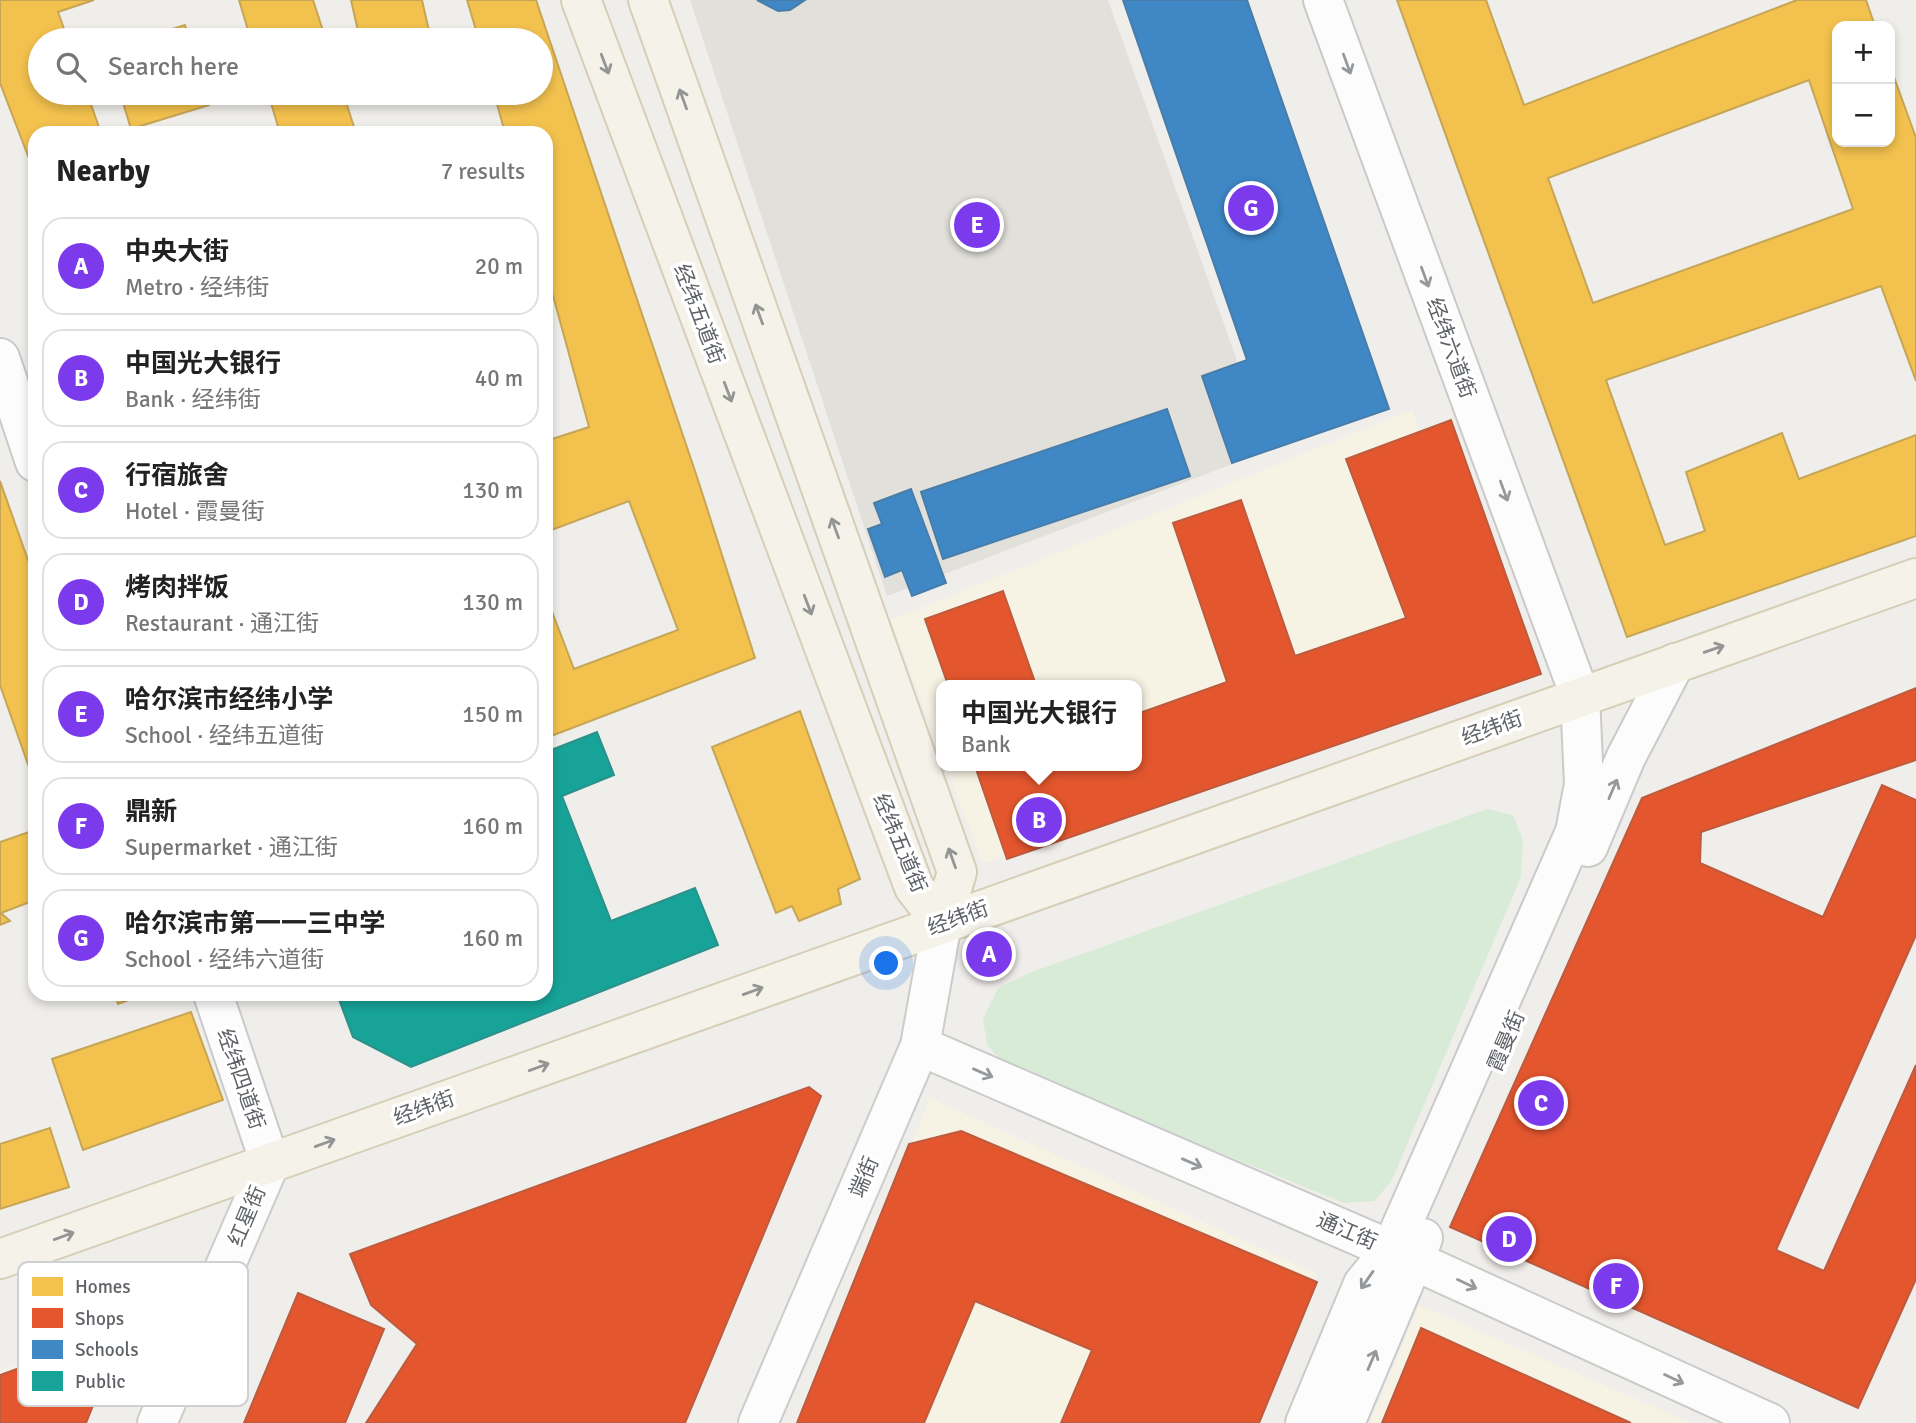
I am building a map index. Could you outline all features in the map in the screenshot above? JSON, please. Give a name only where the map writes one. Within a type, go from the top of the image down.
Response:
[{"type":"main road","name":"经纬五道街","points":[[581,0],[914,887],[942,923]]},
{"type":"main road","name":"经纬五道街","points":[[648,0],[957,872],[942,923]]},
{"type":"main road","name":"经纬街","points":[[0,1259],[1916,578]]},
{"type":"street","name":"经纬六道街","points":[[1323,0],[1580,696]]},
{"type":"street","points":[[0,358],[28,441]]},
{"type":"street","name":"霞曼街","points":[[1305,1423],[1363,1284],[1402,1255],[1626,757],[1675,663]]},
{"type":"street","name":"霞曼街","points":[[1345,1423],[1402,1255],[1575,832],[1584,784],[1580,696]]},
{"type":"street","name":"端街","points":[[758,1423],[920,1046],[942,923]]},
{"type":"street","name":"经纬四道街","points":[[215,1001],[270,1163]]},
{"type":"street","name":"通江街","points":[[920,1046],[1402,1255],[1770,1423]]},
{"type":"street","name":"红星街","points":[[227,1262],[270,1163]]},
{"type":"street","name":"红星街","points":[[158,1423],[165,1406]]},
{"type":"shaded area","points":[[690,0],[1108,0],[1269,450],[887,596]]},
{"type":"shaded area","points":[[1412,410],[1507,674],[983,864],[948,771],[1142,771],[1142,680],[936,680],[936,739],[891,620]]},
{"type":"shaded area","points":[[930,1098],[1317,1274],[1256,1423],[802,1423]]},
{"type":"shaded area","points":[[1419,1305],[1691,1423],[1370,1423]]},
{"type":"shaded area","points":[[18,1364],[18,1406],[84,1406],[77,1423],[0,1423],[0,1372]]},
{"type":"green space","points":[[1487,809],[1513,815],[1523,840],[1521,877],[1391,1182],[1374,1201],[1344,1203],[1005,1065],[987,1044],[983,1019],[998,988],[1032,972]]},
{"type":"building: Homes","points":[[0,0],[94,0],[58,12],[64,28],[28,28],[28,105],[91,105],[99,126],[28,126],[28,156],[0,83]]},
{"type":"building: Homes","points":[[239,0],[313,0],[322,28],[247,28]]},
{"type":"building: Homes","points":[[351,0],[422,0],[428,28],[357,28]]},
{"type":"building: Homes","points":[[467,0],[536,0],[545,28],[475,28]]},
{"type":"building: Homes","points":[[1397,0],[1486,0],[1524,105],[1797,0],[1866,0],[1873,21],[1832,21],[1832,147],[1895,147],[1895,80],[1916,138],[1916,381],[1881,286],[1606,380],[1665,545],[1705,531],[1686,472],[1782,433],[1799,479],[1916,435],[1916,536],[1627,637]],"holes":[[[1809,80],[1853,209],[1593,303],[1548,178]]]},
{"type":"building: Homes","points":[[553,50],[755,658],[553,735],[553,614],[574,669],[678,630],[629,501],[553,529],[553,439],[589,427],[553,296],[553,126],[503,126],[497,105],[553,105]]},
{"type":"building: Homes","points":[[124,105],[209,105],[141,126],[130,126]]},
{"type":"building: Homes","points":[[272,105],[347,105],[354,126],[278,126]]},
{"type":"building: Homes","points":[[0,481],[28,560],[28,764],[0,685]]},
{"type":"building: Homes","points":[[800,711],[860,879],[838,889],[841,904],[799,921],[792,906],[776,913],[712,747]]},
{"type":"building: Homes","points":[[28,832],[28,903],[1,913],[10,921],[0,925],[0,842]]},
{"type":"building: Homes","points":[[191,1012],[223,1100],[83,1150],[52,1059]]},
{"type":"building: Homes","points":[[50,1128],[69,1187],[0,1209],[0,1144]]},
{"type":"building: Shops","points":[[1451,420],[1541,674],[1007,859],[977,771],[1142,771],[1142,712],[1227,682],[1173,523],[1241,500],[1295,656],[1406,618],[1346,459]]},
{"type":"building: Shops","points":[[1003,591],[1034,680],[946,680],[925,619]]},
{"type":"building: Shops","points":[[1916,688],[1916,760],[1701,832],[1700,863],[1823,917],[1882,785],[1916,800],[1916,935],[1776,1250],[1824,1271],[1916,1065],[1916,1279],[1858,1408],[1450,1227],[1642,798]]},
{"type":"building: Shops","points":[[809,1087],[821,1096],[685,1423],[366,1423],[417,1344],[371,1305],[350,1254]]},
{"type":"building: Shops","points":[[961,1131],[1317,1282],[1259,1423],[1061,1423],[1092,1350],[975,1301],[924,1423],[797,1423],[909,1144]]},
{"type":"building: Shops","points":[[298,1293],[384,1329],[345,1423],[244,1423]]},
{"type":"building: Shops","points":[[1421,1328],[1631,1423],[1382,1423]]},
{"type":"building: Shops","points":[[18,1368],[18,1406],[93,1406],[86,1423],[0,1423],[0,1375]]},
{"type":"building: Schools","points":[[757,0],[805,0],[790,10],[778,11]]},
{"type":"building: Schools","points":[[1123,0],[1247,0],[1389,409],[1232,463],[1202,376],[1247,360]]},
{"type":"building: Schools","points":[[1167,409],[1190,476],[943,559],[921,492]]},
{"type":"building: Schools","points":[[911,489],[946,583],[912,596],[902,570],[885,577],[868,529],[882,524],[874,503]]},
{"type":"building: Public","points":[[597,732],[614,775],[562,796],[611,921],[695,888],[718,945],[411,1067],[353,1037],[340,1001],[553,1001],[553,749]]},
{"type":"place","name":"哈尔滨市第一一三中学","points":[[1251,208]]},
{"type":"place","name":"哈尔滨市经纬小学","points":[[977,225]]},
{"type":"place","name":"中国光大银行","points":[[1039,820]]},
{"type":"place","name":"中央大街","points":[[989,954]]},
{"type":"place","name":"行宿旅舍","points":[[1541,1103]]},
{"type":"place","name":"烤肉拌饭","points":[[1509,1239]]},
{"type":"place","name":"鼎新","points":[[1616,1286]]}]
